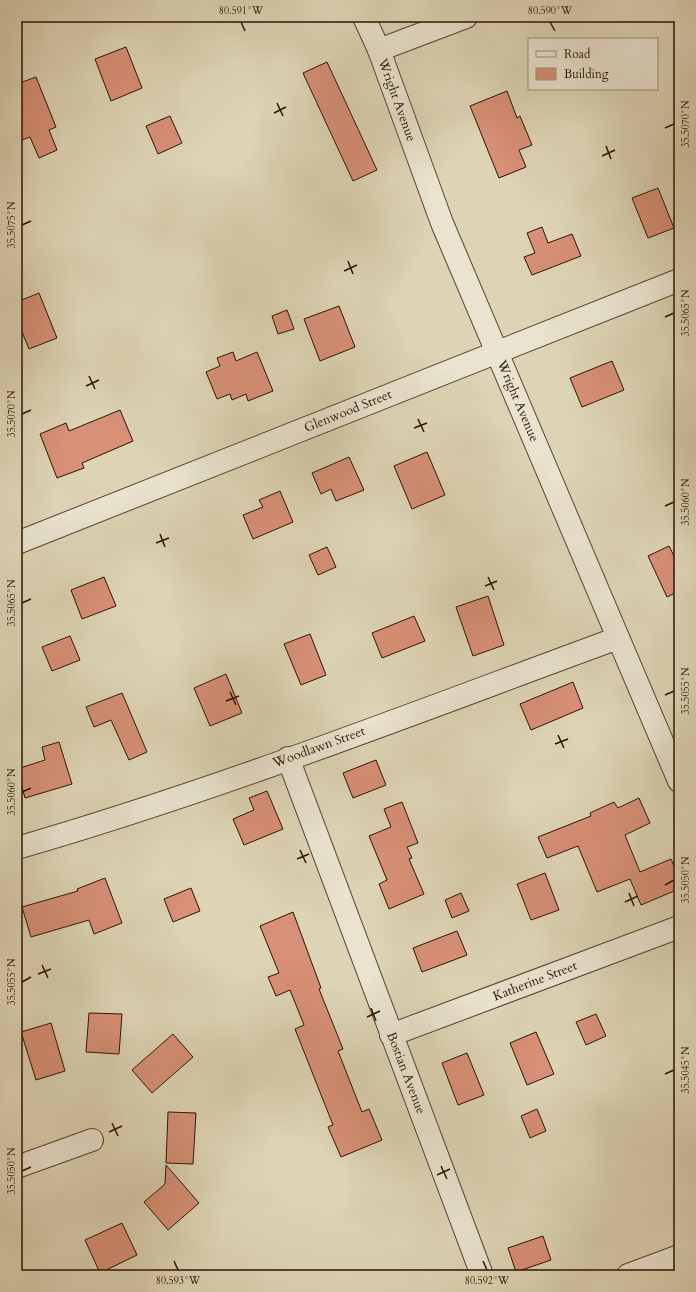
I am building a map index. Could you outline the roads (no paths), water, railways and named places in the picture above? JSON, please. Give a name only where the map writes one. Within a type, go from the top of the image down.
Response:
[{"type":"street","name":"Wright Avenue","points":[[364,17],[378,50],[442,223],[618,638],[678,774]]},
{"type":"street","points":[[378,50],[466,17]]},
{"type":"street","name":"Glenwood Street","points":[[17,544],[497,351],[679,280]]},
{"type":"street","name":"Woodlawn Street","points":[[17,848],[93,826],[288,758],[618,638]]},
{"type":"street","name":"Bostian Avenue","points":[[288,758],[482,1275]]},
{"type":"street","name":"Katherine Street","points":[[391,1035],[679,927]]},
{"type":"street","points":[[17,1168],[92,1140]]},
{"type":"street","points":[[633,1274],[679,1256]]}]
